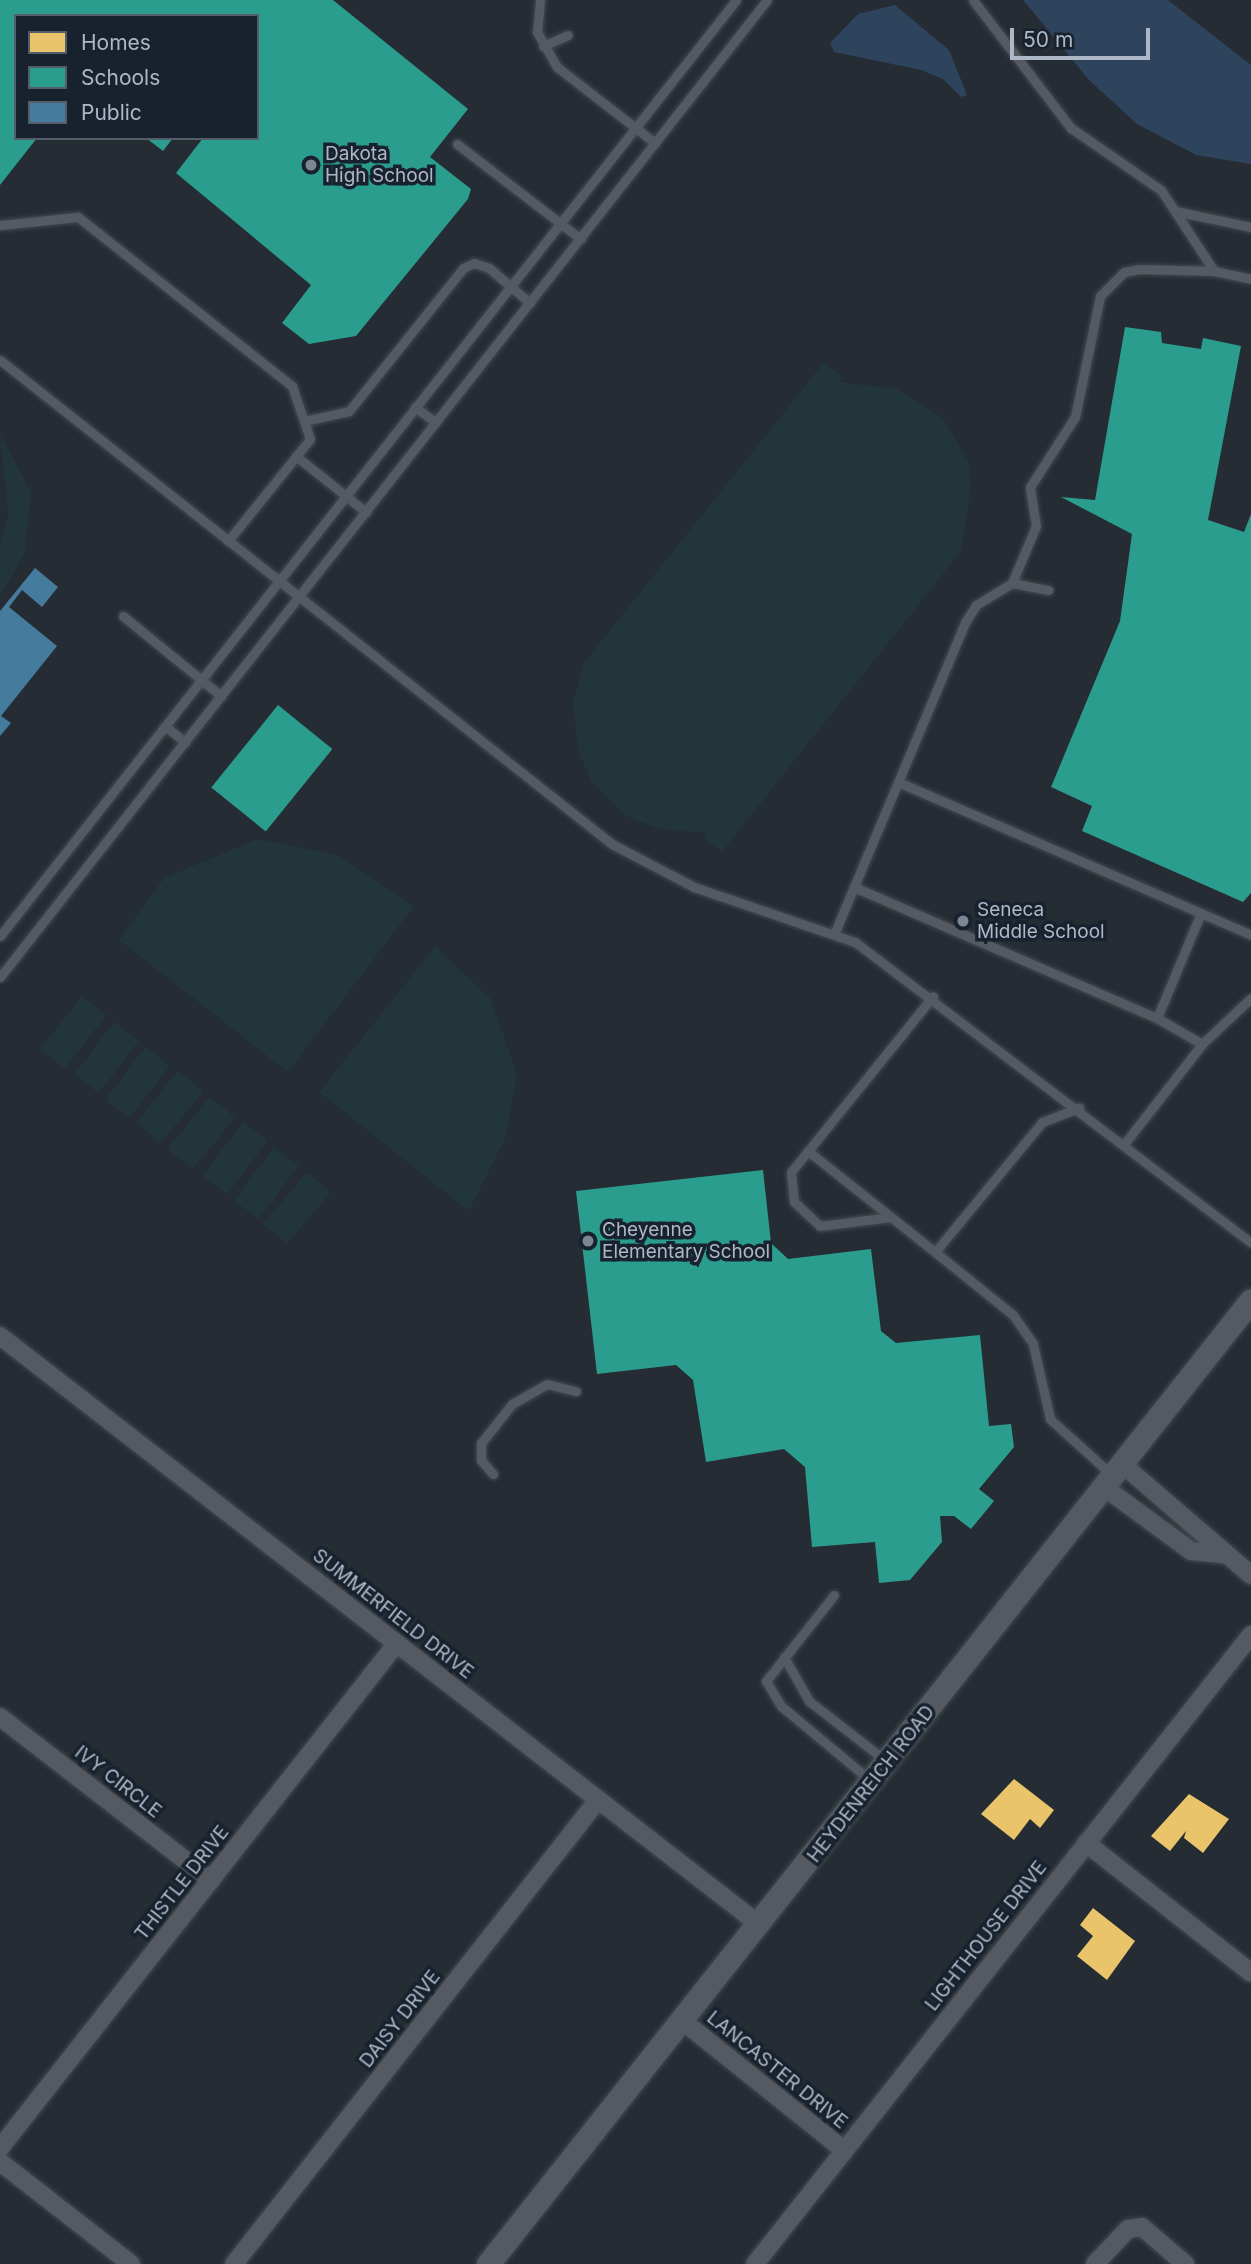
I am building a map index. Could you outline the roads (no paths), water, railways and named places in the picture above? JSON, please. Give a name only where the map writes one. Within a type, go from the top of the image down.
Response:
[{"type":"street","name":"HEYDENREICH ROAD","points":[[488,2264],[684,2022],[1251,1300]]},
{"type":"street","name":"SUMMERFIELD DRIVE","points":[[0,1336],[760,1925]]},
{"type":"street","points":[[1113,1476],[1191,1551],[1221,1555]]},
{"type":"street","points":[[1113,1476],[1206,1530],[1221,1555],[1251,1575]]},
{"type":"street","name":"LIGHTHOUSE DRIVE","points":[[755,2264],[1251,1635]]},
{"type":"street","name":"THISTLE DRIVE","points":[[0,2148],[397,1643]]},
{"type":"street","name":"IVY CIRCLE","points":[[0,1717],[211,1880]]},
{"type":"street","name":"DAISY DRIVE","points":[[234,2264],[598,1800]]},
{"type":"street","points":[[1086,1843],[1251,1973]]},
{"type":"street","name":"LANCASTER DRIVE","points":[[684,2022],[844,2150]]},
{"type":"street","points":[[0,2162],[131,2264]]},
{"type":"street","points":[[1095,2264],[1128,2228],[1142,2227],[1185,2264]]},
{"type":"lane","points":[[540,0],[536,12],[543,46],[556,66],[656,143]]},
{"type":"lane","points":[[0,936],[736,0]]},
{"type":"lane","points":[[0,977],[767,0]]},
{"type":"lane","points":[[973,0],[1062,119],[1110,160],[1161,190],[1214,271]]},
{"type":"lane","points":[[543,46],[568,35]]},
{"type":"lane","points":[[457,144],[580,239]]},
{"type":"lane","points":[[1175,211],[1251,227]]},
{"type":"lane","points":[[0,225],[78,217],[292,386],[310,439],[228,541]]},
{"type":"lane","points":[[304,421],[349,411],[463,268],[474,263],[489,268],[530,303]]},
{"type":"lane","points":[[835,932],[966,621],[976,605],[1012,583],[1036,526],[1030,487],[1076,417],[1100,296],[1124,272],[1139,269],[1214,271],[1251,279]]},
{"type":"lane","points":[[0,360],[620,849],[694,887],[835,932],[933,996],[1251,1243]]},
{"type":"lane","points":[[415,407],[436,424]]},
{"type":"lane","points":[[296,456],[366,512]]},
{"type":"lane","points":[[1012,583],[1048,590]]},
{"type":"lane","points":[[123,616],[221,696]]},
{"type":"lane","points":[[164,726],[185,742]]},
{"type":"lane","points":[[898,782],[1251,935]]},
{"type":"lane","points":[[854,887],[1157,1018],[1202,1044]]},
{"type":"lane","points":[[1157,1018],[1201,913]]},
{"type":"lane","points":[[891,1217],[843,1226],[804,1217],[789,1190],[791,1172],[933,996]]},
{"type":"lane","points":[[1125,1143],[1202,1044],[1251,998]]},
{"type":"lane","points":[[935,1252],[1042,1122],[1079,1108]]},
{"type":"lane","points":[[808,1151],[1025,1327],[1050,1419],[1113,1476]]},
{"type":"lane","points":[[493,1474],[481,1460],[481,1443],[512,1404],[547,1384],[576,1391]]},
{"type":"lane","points":[[834,1595],[766,1681],[770,1692],[872,1782]]},
{"type":"lane","points":[[784,1657],[809,1701],[888,1763]]},
{"type":"water","points":[[1023,0],[1168,0],[1251,65],[1251,164],[1196,155],[1137,124],[1089,80]]},
{"type":"water","points":[[895,5],[949,50],[967,95],[961,97],[943,79],[921,70],[834,52],[830,43],[858,14]]},
{"type":"place","name":"Dakota High School","points":[[311,165]]},
{"type":"place","name":"Seneca Middle School","points":[[963,921]]},
{"type":"place","name":"Cheyenne Elementary School","points":[[588,1241]]}]
